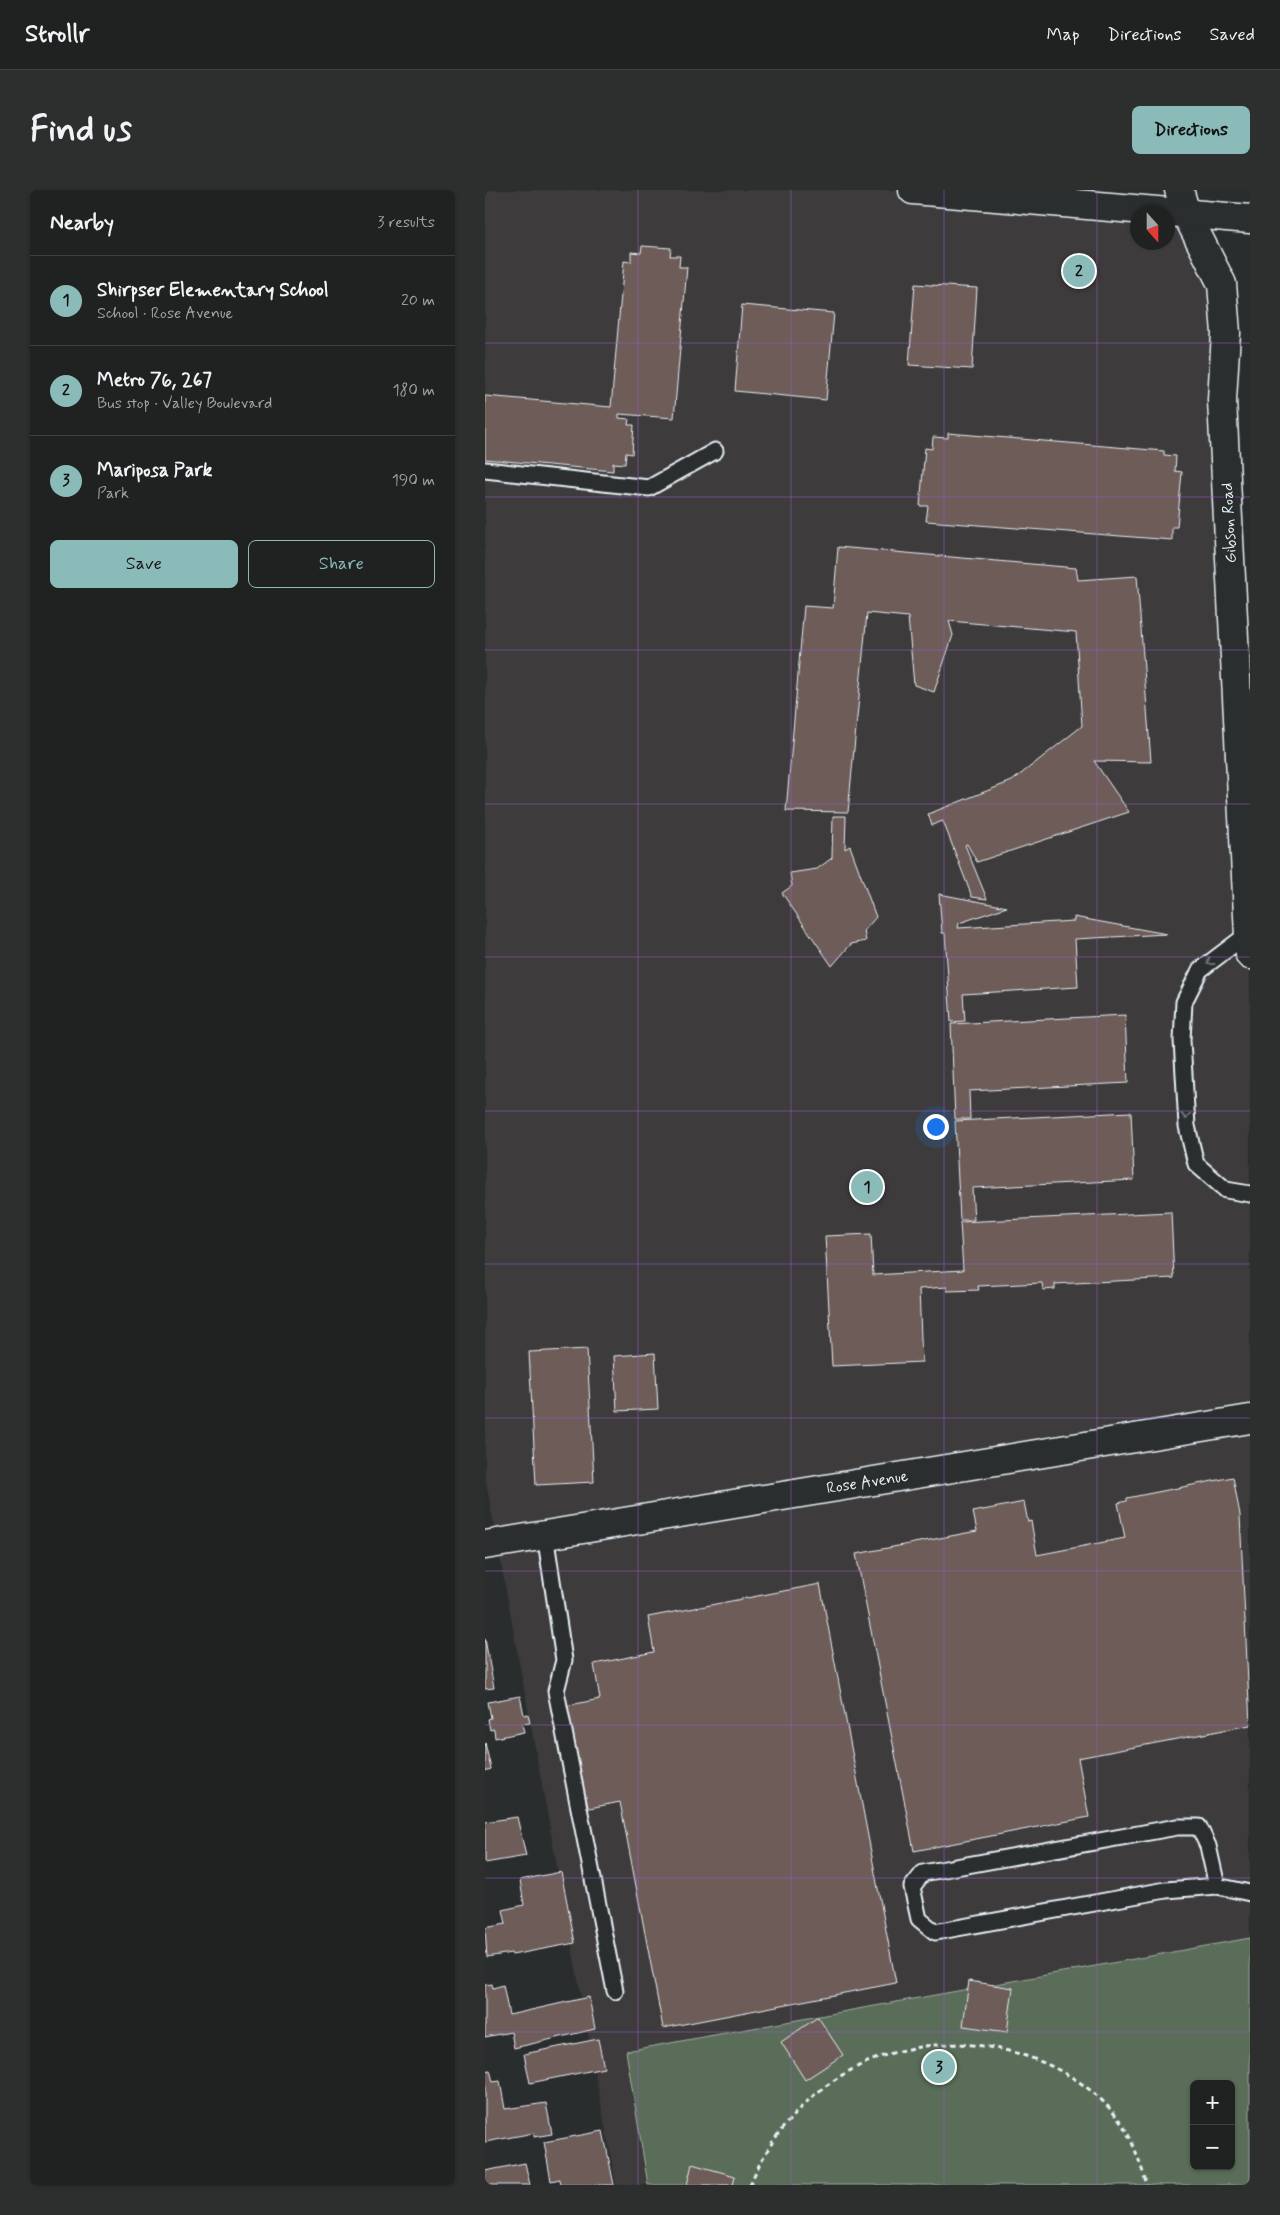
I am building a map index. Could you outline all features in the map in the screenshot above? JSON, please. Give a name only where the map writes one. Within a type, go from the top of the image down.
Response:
[{"type":"street","points":[[913,190],[1183,202],[1250,219]]},
{"type":"street","name":"Gibson Road","points":[[1183,202],[1222,284],[1226,333],[1222,400],[1249,944]]},
{"type":"street","name":"Rose Avenue","points":[[485,1544],[1250,1419]]},
{"type":"lane","points":[[485,470],[649,488],[715,451]]},
{"type":"lane","points":[[1249,944],[1200,970],[1184,1002],[1182,1040],[1187,1126],[1196,1164],[1226,1190],[1250,1194]]},
{"type":"lane","points":[[545,1534],[564,1660],[556,1691],[615,1991]]},
{"type":"lane","points":[[1217,1886],[1208,1846],[1199,1827],[1177,1826],[923,1873],[912,1887],[919,1919],[935,1932],[1166,1890],[1217,1886],[1250,1893]]},
{"type":"path","points":[[750,2185],[755,2172],[786,2123],[810,2099],[833,2081],[863,2064],[893,2052],[924,2045],[959,2043],[980,2044],[1009,2051],[1053,2067],[1079,2082],[1101,2100],[1124,2127],[1133,2143],[1147,2185]]},
{"type":"shaded area","points":[[485,190],[912,190],[1130,208],[1130,250],[1175,250],[1175,212],[1186,213],[1222,284],[1250,955],[1250,2185],[616,2185],[485,1477]]},
{"type":"green space","points":[[1250,1938],[1250,2185],[648,2185],[626,2051]]},
{"type":"building","points":[[642,246],[671,248],[670,256],[680,256],[679,267],[687,267],[674,418],[619,414],[619,418],[629,419],[628,425],[634,425],[632,454],[626,453],[625,464],[613,463],[613,471],[485,459],[485,396],[611,407],[624,261],[631,262],[631,252],[641,253]]},
{"type":"building","points":[[915,284],[977,288],[972,369],[909,365]]},
{"type":"building","points":[[742,305],[834,313],[826,400],[735,391]]},
{"type":"building","points":[[948,433],[1164,451],[1164,455],[1176,456],[1175,471],[1182,472],[1177,527],[1172,527],[1172,540],[926,521],[928,506],[920,506],[925,448],[932,449],[933,437],[948,438]]},
{"type":"building","points":[[838,547],[1076,568],[1078,580],[1137,576],[1151,762],[1094,761],[1129,812],[977,862],[967,844],[965,845],[987,899],[972,897],[943,821],[932,825],[928,814],[1012,781],[1082,726],[1076,632],[949,621],[953,635],[934,692],[914,685],[908,617],[867,613],[848,812],[786,811],[804,606],[833,608]]},
{"type":"building","points":[[833,816],[846,816],[845,849],[850,846],[876,917],[864,931],[866,941],[851,944],[832,966],[782,893],[792,886],[790,873],[817,869],[832,858]]},
{"type":"building","points":[[939,894],[1007,907],[959,923],[958,928],[1074,921],[1074,917],[1167,934],[1075,939],[1078,987],[963,994],[965,1021],[951,1022],[945,933],[942,933]]},
{"type":"building","points":[[1125,1015],[1128,1083],[969,1091],[970,1119],[955,1119],[951,1024]]},
{"type":"building","points":[[1131,1112],[1134,1180],[972,1188],[974,1220],[960,1220],[955,1121]]},
{"type":"building","points":[[1171,1212],[1174,1278],[1055,1284],[1055,1289],[1043,1290],[1042,1283],[978,1286],[979,1290],[947,1291],[947,1287],[919,1289],[922,1362],[832,1366],[825,1236],[871,1234],[873,1275],[963,1270],[960,1222]]},
{"type":"building","points":[[587,1349],[594,1482],[536,1485],[529,1352]]},
{"type":"building","points":[[655,1353],[658,1409],[617,1411],[614,1356]]},
{"type":"building","points":[[1233,1477],[1240,1515],[1250,1725],[1078,1758],[1089,1817],[914,1851],[856,1554],[977,1531],[973,1512],[1024,1502],[1028,1522],[1031,1521],[1037,1555],[1125,1538],[1118,1503],[1127,1501],[1127,1498]]},
{"type":"building","points":[[820,1584],[896,1983],[663,2028],[620,1802],[585,1809],[565,1706],[600,1699],[594,1664],[654,1652],[648,1617]]},
{"type":"building","points":[[485,1639],[494,1688],[485,1689]]},
{"type":"building","points":[[520,1696],[524,1715],[528,1714],[530,1723],[522,1724],[524,1732],[495,1738],[494,1729],[490,1730],[488,1719],[491,1718],[488,1702]]},
{"type":"building","points":[[485,1743],[491,1769],[485,1771]]},
{"type":"building","points":[[517,1817],[526,1856],[485,1863],[485,1822]]},
{"type":"building","points":[[561,1872],[575,1943],[512,1955],[511,1953],[487,1957],[485,1928],[506,1924],[503,1910],[524,1905],[520,1880]]},
{"type":"building","points":[[969,1981],[1013,1988],[1007,2032],[963,2026]]},
{"type":"building","points":[[492,1984],[493,1988],[503,1985],[509,2015],[589,1997],[595,2029],[514,2048],[511,2032],[485,2037],[485,1985]]},
{"type":"building","points":[[818,2017],[843,2055],[805,2080],[781,2042]]},
{"type":"building","points":[[598,2039],[604,2068],[530,2083],[524,2054]]},
{"type":"building","points":[[490,2070],[493,2082],[500,2081],[505,2109],[546,2103],[552,2134],[534,2137],[534,2133],[485,2142],[485,2071]]},
{"type":"building","points":[[603,2131],[614,2185],[561,2185],[560,2179],[551,2181],[544,2142]]},
{"type":"building","points":[[525,2163],[530,2185],[485,2185],[485,2171]]},
{"type":"building","points":[[692,2164],[735,2176],[733,2185],[687,2185]]},
{"type":"place","name":"Metro 76, 267","points":[[1079,271]]},
{"type":"place","name":"Shirpser Elementary School","points":[[867,1187]]},
{"type":"place","name":"Mariposa Park","points":[[939,2067]]}]
